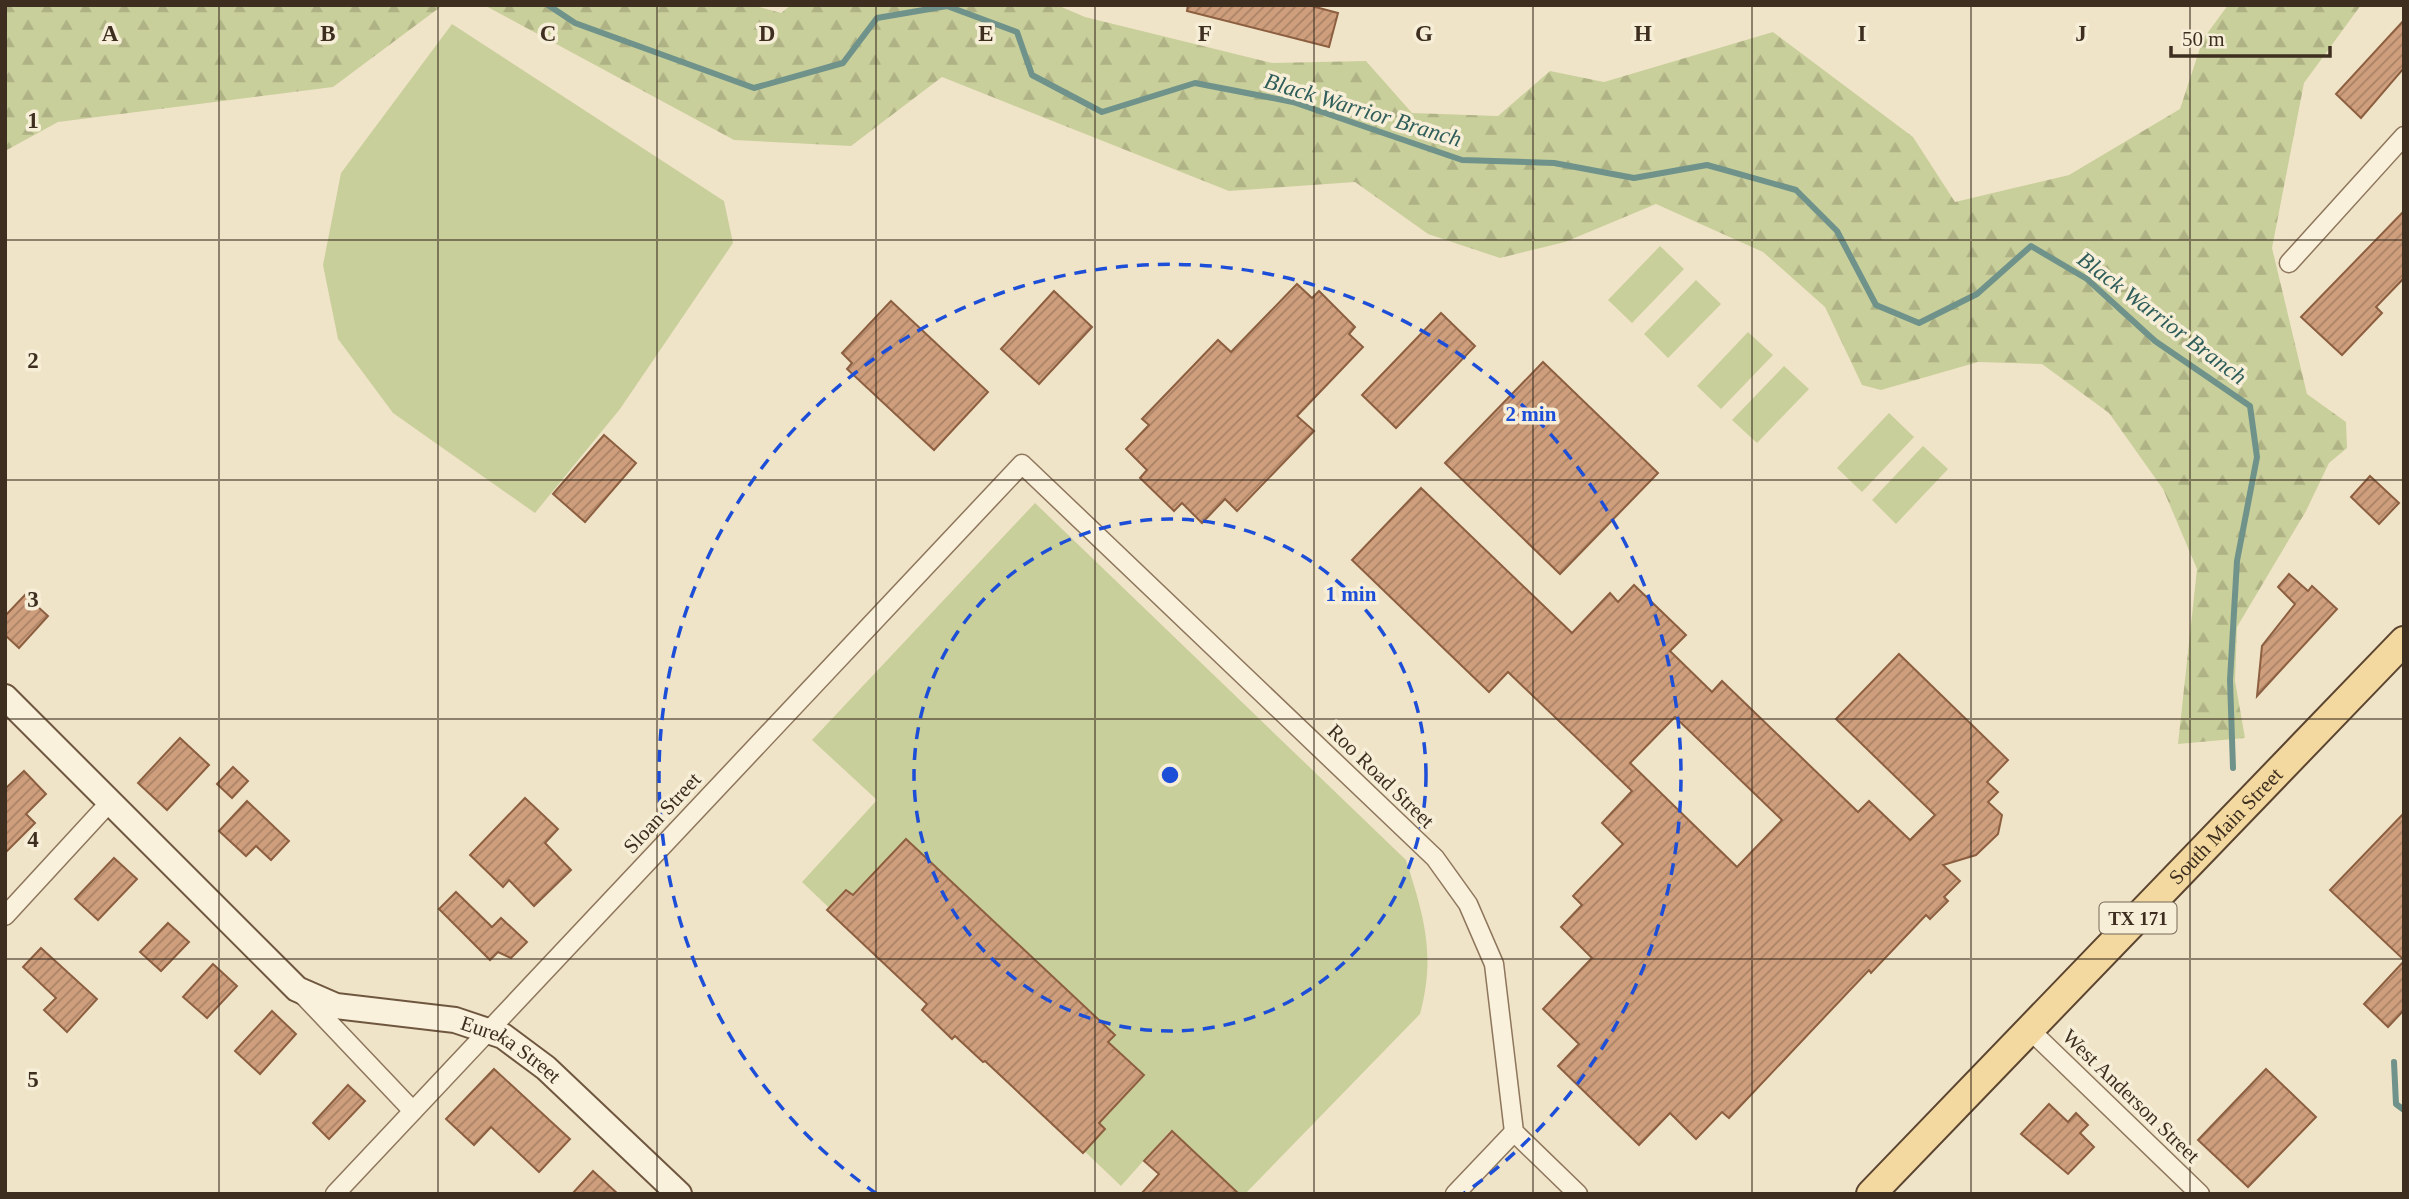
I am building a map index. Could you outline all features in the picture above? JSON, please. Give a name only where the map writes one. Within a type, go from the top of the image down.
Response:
[{"type":"main road","name":"South Main Street","points":[[1871,1194],[2404,641]]},
{"type":"street","points":[[2289,262],[2404,136]]},
{"type":"street","name":"Sloan Street","points":[[335,1194],[1022,464]]},
{"type":"street","name":"Roo Road Street","points":[[1022,464],[1435,858],[1468,904],[1494,964],[1514,1132]]},
{"type":"street","name":"Eureka Street","points":[[5,697],[297,989],[413,1111]]},
{"type":"street","points":[[5,916],[110,803]]},
{"type":"street","name":"Eureka Street","points":[[297,989],[336,1006],[454,1020],[503,1036],[546,1068],[679,1194]]},
{"type":"street","name":"West Anderson Street","points":[[2030,1030],[2200,1194]]},
{"type":"street","points":[[1455,1194],[1514,1132],[1578,1194]]},
{"type":"green space","points":[[5,5],[443,5],[333,87],[58,122],[5,151]]},
{"type":"green space","points":[[484,5],[752,5],[781,13],[791,5],[1057,5],[1085,17],[1272,63],[1366,61],[1412,113],[1498,116],[1550,71],[1604,82],[1773,32],[1913,137],[1955,202],[2069,175],[2180,109],[2203,39],[2228,5],[2361,5],[2304,83],[2272,248],[2307,394],[2346,422],[2347,448],[2329,463],[2306,511],[2237,627],[2235,681],[2245,738],[2178,744],[2197,569],[2163,489],[2109,413],[2042,364],[1978,362],[1881,390],[1862,385],[1825,307],[1763,252],[1656,204],[1565,242],[1500,258],[1428,234],[1355,182],[1229,191],[942,77],[851,146],[734,140]]},
{"type":"green space","points":[[452,24],[724,201],[733,243],[620,409],[535,513],[393,413],[338,339],[323,265],[341,173]]},
{"type":"green space","points":[[1660,246],[1684,269],[1632,323],[1608,300]]},
{"type":"green space","points":[[1696,280],[1721,304],[1668,358],[1644,334]]},
{"type":"green space","points":[[1748,332],[1773,355],[1721,409],[1697,386]]},
{"type":"green space","points":[[1784,366],[1809,389],[1757,443],[1732,420]]},
{"type":"green space","points":[[1889,413],[1914,437],[1862,492],[1837,468]]},
{"type":"green space","points":[[1923,446],[1948,469],[1896,524],[1872,500]]},
{"type":"green space","points":[[1035,503],[1406,860],[1426,936],[1427,973],[1420,1014],[1245,1194],[1239,1194],[1170,1131],[1121,1186],[802,882],[877,800],[812,740]]},
{"type":"building","points":[[1188,5],[1308,5],[1338,13],[1329,47],[1187,11]]},
{"type":"building","points":[[2404,20],[2404,68],[2361,118],[2336,94]]},
{"type":"building","points":[[2404,211],[2404,278],[2376,307],[2382,313],[2342,355],[2301,317]]},
{"type":"building","points":[[1297,284],[1312,298],[1319,291],[1355,327],[1349,334],[1363,347],[1297,416],[1314,431],[1237,511],[1225,499],[1202,523],[1182,503],[1174,511],[1140,478],[1147,470],[1126,449],[1149,425],[1142,419],[1218,340],[1231,352]]},
{"type":"building","points":[[1054,291],[1092,327],[1039,384],[1001,349]]},
{"type":"building","points":[[891,301],[988,392],[934,450],[847,369],[852,363],[842,353]]},
{"type":"building","points":[[1441,313],[1475,346],[1396,428],[1362,395]]},
{"type":"building","points":[[1543,362],[1658,473],[1560,574],[1445,463]]},
{"type":"building","points":[[604,435],[636,463],[585,522],[553,494]]},
{"type":"building","points":[[2370,476],[2399,503],[2379,524],[2351,497]]},
{"type":"building","points":[[1421,488],[1572,633],[1610,593],[1618,602],[1634,585],[1686,635],[1670,651],[1712,692],[1722,681],[1858,812],[1869,801],[1910,840],[1935,815],[1836,719],[1899,654],[2008,760],[1987,782],[1998,792],[1988,802],[2002,815],[1998,834],[1976,855],[1943,865],[1960,881],[1944,897],[1948,901],[1930,919],[1926,915],[1871,973],[1869,970],[1729,1118],[1722,1112],[1696,1139],[1670,1113],[1639,1145],[1558,1066],[1579,1044],[1543,1009],[1592,958],[1561,927],[1582,905],[1573,896],[1623,844],[1602,823],[1632,791],[1508,672],[1489,692],[1352,560]],"holes":[[[1675,717],[1782,820],[1737,867],[1630,763]]]},
{"type":"building","points":[[2289,574],[2308,591],[2312,586],[2337,609],[2257,696],[2262,646],[2295,604],[2278,587]]},
{"type":"building","points":[[25,595],[48,616],[19,648],[5,635],[5,616]]},
{"type":"building","points":[[180,738],[209,765],[167,810],[138,783]]},
{"type":"building","points":[[233,767],[248,781],[232,798],[217,784]]},
{"type":"building","points":[[24,771],[46,794],[26,814],[35,823],[5,853],[5,789]]},
{"type":"building","points":[[525,798],[558,829],[545,843],[571,870],[534,906],[509,880],[503,887],[470,855]]},
{"type":"building","points":[[247,801],[289,841],[271,860],[256,846],[246,856],[219,831]]},
{"type":"building","points":[[2404,813],[2404,960],[2330,890]]},
{"type":"building","points":[[906,839],[1115,1035],[1108,1042],[1144,1075],[1099,1123],[1105,1129],[1083,1153],[985,1061],[955,1036],[952,1039],[922,1010],[927,1004],[827,910],[846,890],[853,895]]},
{"type":"building","points":[[114,858],[137,879],[98,920],[75,899]]},
{"type":"building","points":[[456,892],[492,927],[501,918],[527,942],[511,958],[498,952],[490,960],[439,909]]},
{"type":"building","points":[[168,923],[189,942],[161,971],[140,952]]},
{"type":"building","points":[[41,948],[97,999],[67,1032],[44,1010],[56,998],[23,967]]},
{"type":"building","points":[[2404,961],[2404,1010],[2388,1027],[2364,1004]]},
{"type":"building","points":[[213,964],[237,986],[207,1018],[183,997]]},
{"type":"building","points":[[272,1011],[296,1034],[260,1074],[235,1051]]},
{"type":"building","points":[[494,1069],[570,1139],[539,1172],[491,1127],[474,1145],[446,1119]]},
{"type":"building","points":[[2266,1069],[2316,1117],[2248,1187],[2198,1140]]},
{"type":"building","points":[[348,1085],[365,1101],[329,1139],[313,1123]]},
{"type":"building","points":[[2049,1104],[2068,1122],[2076,1113],[2088,1125],[2080,1133],[2094,1147],[2068,1174],[2021,1134]]},
{"type":"building","points":[[1172,1131],[1239,1194],[1141,1194],[1159,1174],[1144,1161]]},
{"type":"building","points":[[593,1171],[618,1194],[572,1194]]},
{"type":"waterway","name":"Black Warrior Branch","points":[[548,5],[575,23],[754,88],[843,63],[877,18],[947,6],[1017,32],[1032,75],[1102,112],[1195,83],[1293,102],[1462,160],[1554,163],[1634,178],[1707,165],[1796,190],[1837,231],[1876,305],[1919,323],[1977,294],[2031,246],[2087,279],[2155,341],[2250,406],[2257,457],[2237,561],[2230,680],[2233,768]]},
{"type":"waterway","name":"Black Warrior Branch","points":[[2394,1062],[2396,1104],[2404,1110]]}]
